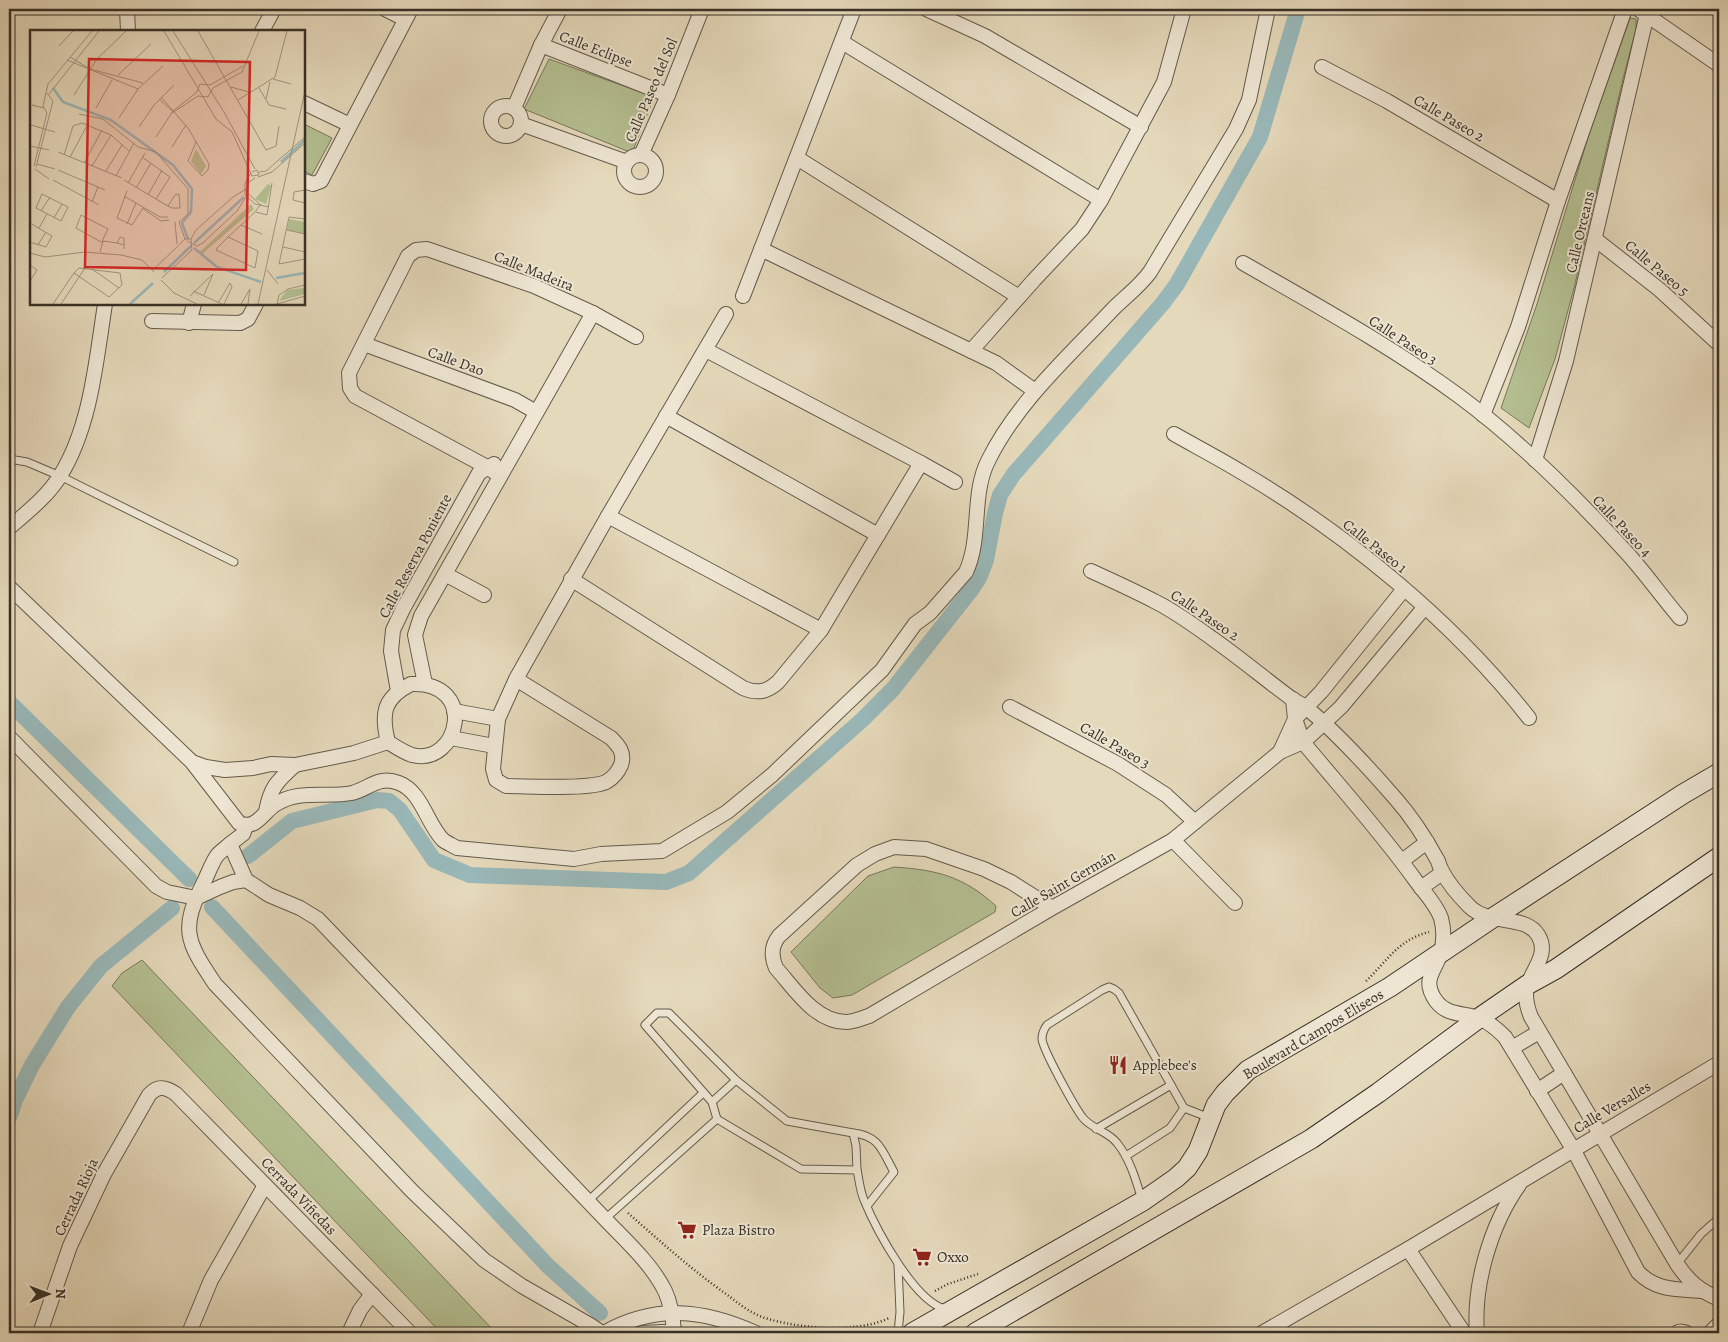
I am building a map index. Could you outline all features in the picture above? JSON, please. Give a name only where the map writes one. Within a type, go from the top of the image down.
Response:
[{"type":"main road","name":"Boulevard Campos Eliseos","points":[[912,1333],[1143,1201],[1176,1178],[1187,1168],[1198,1151],[1211,1118],[1225,1092],[1248,1070],[1390,987],[1683,794],[1719,773]]},
{"type":"main road","points":[[975,1333],[1311,1139],[1378,1093],[1479,1018],[1527,985],[1556,969],[1719,857]]},
{"type":"street","points":[[127,9],[128,30]]},
{"type":"street","points":[[263,30],[274,9]]},
{"type":"street","points":[[305,181],[313,184],[321,181],[408,14],[385,9]]},
{"type":"street","points":[[514,108],[541,46],[560,9]]},
{"type":"street","name":"Calle Paseo del Sol","points":[[641,155],[702,9]]},
{"type":"street","points":[[744,296],[854,9]]},
{"type":"street","points":[[926,9],[985,36],[1141,127]]},
{"type":"street","points":[[972,351],[1082,229],[1101,200],[1164,82],[1184,9]]},
{"type":"street","points":[[9,587],[192,762],[239,822],[246,826],[254,824],[276,804],[291,797],[352,792],[379,781],[386,781],[397,782],[412,792],[443,840],[456,848],[574,859],[601,854],[662,851],[727,812],[772,775],[882,670],[914,624],[930,613],[966,572],[970,564],[978,526],[978,500],[987,463],[1008,427],[1035,390],[1119,303],[1143,282],[1155,263],[1236,129],[1249,100],[1268,9]]},
{"type":"street","name":"Calle Orceans","points":[[1483,415],[1518,327],[1558,200],[1625,9]]},
{"type":"street","points":[[1645,10],[1719,65]]},
{"type":"street","name":"Calle Orceans","points":[[1535,460],[1566,361],[1595,239],[1645,10]]},
{"type":"street","points":[[842,42],[1101,200]]},
{"type":"street","name":"Calle Eclipse","points":[[541,46],[668,94]]},
{"type":"street","name":"Calle Paseo 2","points":[[1322,68],[1387,101],[1558,200]]},
{"type":"street","points":[[305,104],[350,126]]},
{"type":"street","points":[[504,106],[514,108],[520,116],[521,124],[518,130],[510,136],[500,135],[492,128],[491,118],[496,110],[504,106]]},
{"type":"street","points":[[521,124],[627,162]]},
{"type":"street","points":[[641,155],[651,160],[656,169],[654,179],[647,186],[636,187],[628,182],[624,172],[627,162],[631,158],[641,155]]},
{"type":"street","points":[[797,158],[1019,297]]},
{"type":"street","name":"Calle Paseo 5","points":[[1595,239],[1660,290],[1719,344]]},
{"type":"street","name":"Calle Madeira","points":[[364,344],[408,256],[416,250],[427,248],[516,280],[593,313],[636,337]]},
{"type":"street","points":[[762,249],[996,363],[1035,390]]},
{"type":"street","name":"Calle Paseo 3","points":[[1243,263],[1398,355],[1458,395],[1535,460]]},
{"type":"street","points":[[9,528],[46,494],[60,476],[80,434],[88,402],[105,305]]},
{"type":"street","points":[[189,323],[194,305]]},
{"type":"street","points":[[152,322],[245,322],[255,305]]},
{"type":"street","points":[[425,684],[415,635],[421,616],[593,313]]},
{"type":"street","points":[[516,679],[611,738],[620,747],[623,760],[618,772],[607,781],[592,786],[506,786],[496,780],[493,769],[498,719],[516,679],[608,516],[726,314]]},
{"type":"street","points":[[364,344],[350,372],[350,388],[355,396],[487,467],[500,476]]},
{"type":"street","name":"Calle Dao","points":[[364,344],[516,400],[536,412]]},
{"type":"street","points":[[706,350],[955,482]]},
{"type":"street","points":[[666,416],[878,535]]},
{"type":"street","name":"Calle Paseo 1","points":[[1174,434],[1244,473],[1359,552],[1404,589],[1480,662],[1529,718]]},
{"type":"street","points":[[487,467],[509,459]]},
{"type":"street","name":"Calle Paseo 4","points":[[1535,460],[1628,554],[1680,618]]},
{"type":"street","points":[[572,580],[743,688],[752,692],[762,692],[778,682],[821,630],[921,463]]},
{"type":"street","name":"Calle Reserva Poniente","points":[[398,691],[391,651],[393,630],[479,472],[487,467]]},
{"type":"street","points":[[608,516],[821,630]]},
{"type":"street","name":"Calle Paseo 2","points":[[1091,571],[1158,602],[1242,659],[1293,700],[1306,708],[1396,799],[1427,842],[1442,872],[1471,907],[1491,919]]},
{"type":"street","points":[[445,574],[484,595]]},
{"type":"street","name":"Calle Saint Germán","points":[[1280,752],[1295,719],[1321,692],[1404,589]]},
{"type":"street","name":"Calle Saint Germán","points":[[1052,908],[1011,882],[984,869],[926,849],[894,847],[875,854],[857,865],[779,936],[772,950],[773,961],[776,968],[809,1005],[820,1014],[848,1022],[869,1016],[1172,840],[1280,752],[1303,742],[1323,724],[1341,707],[1424,608]]},
{"type":"street","points":[[411,684],[425,684],[438,688],[448,698],[454,711],[455,725],[450,738],[441,748],[428,754],[414,755],[401,751],[388,742],[384,714],[389,701],[398,691],[411,684]]},
{"type":"street","points":[[1293,700],[1295,719],[1303,742],[1402,861],[1436,908],[1440,918],[1443,937],[1440,954],[1429,978],[1433,996],[1446,1010],[1454,1014],[1479,1018],[1498,1030],[1505,1037],[1573,1149],[1638,1272],[1646,1280],[1654,1284],[1702,1291]]},
{"type":"street","name":"Calle Paseo 3","points":[[1010,707],[1118,764],[1166,795],[1195,822]]},
{"type":"street","points":[[454,711],[498,719]]},
{"type":"street","points":[[9,738],[156,886],[167,892],[196,898],[233,882],[246,880]]},
{"type":"street","points":[[450,738],[494,746]]},
{"type":"street","points":[[192,762],[206,767],[225,770],[253,768],[271,764],[295,765],[354,753],[388,742]]},
{"type":"street","points":[[266,812],[269,796],[274,787],[295,765]]},
{"type":"street","points":[[246,826],[243,834],[216,856],[196,898],[188,928],[195,955],[215,984],[412,1191],[484,1260],[522,1286],[603,1333],[622,1323],[642,1316],[672,1313],[707,1316],[724,1320],[756,1333]]},
{"type":"street","points":[[1172,840],[1235,903]]},
{"type":"street","points":[[1402,861],[1427,842]]},
{"type":"street","points":[[230,844],[246,880],[269,895],[300,908],[318,919],[650,1266],[665,1291],[676,1333],[642,1333]]},
{"type":"street","points":[[1422,888],[1442,872]]},
{"type":"street","points":[[1491,919],[1529,926],[1538,935],[1542,945],[1542,955],[1537,969],[1527,985],[1528,1008],[1539,1032],[1677,1264],[1686,1277],[1702,1291],[1719,1299]]},
{"type":"street","points":[[1512,1048],[1539,1032]]},
{"type":"street","name":"Calle Versalles","points":[[1262,1333],[1408,1249],[1599,1133],[1719,1063]]},
{"type":"street","points":[[1538,1091],[1564,1073]]},
{"type":"street","name":"Cerrada Viñedas","points":[[162,1087],[176,1094],[410,1333]]},
{"type":"street","name":"Cerrada Rioja","points":[[40,1333],[70,1246],[104,1174],[149,1095],[154,1090],[162,1087]]},
{"type":"street","name":"Calle Versalles","points":[[1477,1333],[1481,1283],[1492,1239],[1510,1198],[1522,1180]]},
{"type":"street","points":[[189,1333],[211,1280],[265,1185]]},
{"type":"street","points":[[1408,1249],[1464,1333]]},
{"type":"street","points":[[349,1333],[360,1310],[372,1294]]},
{"type":"lane","points":[[9,460],[28,462],[60,476],[234,562]]},
{"type":"lane","points":[[1143,1201],[1126,1156],[1116,1141],[1096,1129],[1083,1118],[1047,1054],[1042,1040],[1043,1031],[1047,1025],[1102,990],[1109,987],[1114,988],[1119,993],[1184,1108],[1211,1118]]},
{"type":"lane","points":[[856,1170],[801,1168],[717,1119],[712,1102],[645,1025],[657,1013],[669,1013],[736,1080],[787,1121],[872,1137],[879,1144],[894,1172],[867,1206]]},
{"type":"lane","points":[[712,1102],[736,1080]]},
{"type":"lane","points":[[1096,1129],[1171,1085]]},
{"type":"lane","points":[[588,1201],[703,1092]]},
{"type":"lane","points":[[1126,1156],[1170,1128],[1184,1108]]},
{"type":"lane","points":[[605,1219],[717,1119]]},
{"type":"lane","points":[[853,1133],[856,1146],[856,1170],[863,1199],[898,1264],[931,1303],[938,1308],[951,1311]]},
{"type":"lane","points":[[1677,1264],[1701,1234],[1719,1218]]},
{"type":"lane","points":[[898,1264],[900,1312],[898,1333]]},
{"type":"lane","points":[[1705,1333],[1719,1319]]},
{"type":"lane","points":[[1671,1333],[1678,1328],[1684,1328],[1693,1333]]},
{"type":"path","points":[[620,1206],[703,1278],[737,1302],[763,1317],[795,1325],[821,1328],[850,1328],[880,1322],[900,1312]]},
{"type":"green space","points":[[1630,18],[1636,19],[1636,29],[1574,288],[1555,359],[1529,428],[1501,408],[1537,304],[1590,131]]},
{"type":"green space","points":[[549,59],[654,97],[632,153],[524,109]]},
{"type":"green space","points":[[305,124],[332,138],[312,175],[305,172]]},
{"type":"green space","points":[[894,867],[923,870],[961,881],[996,906],[995,912],[852,995],[833,998],[820,988],[791,952],[868,876]]},
{"type":"green space","points":[[142,960],[496,1333],[441,1333],[112,986],[122,973]]},
{"type":"waterway","points":[[248,856],[292,821],[377,800],[389,801],[400,810],[434,860],[470,875],[666,882],[689,873],[862,720],[893,689],[971,590],[979,578],[986,560],[1000,495],[1013,475],[1163,303],[1177,284],[1260,137],[1298,9]]},
{"type":"waterway","points":[[9,702],[189,879]]},
{"type":"waterway","points":[[212,907],[548,1266],[600,1313]]},
{"type":"waterway","points":[[9,1118],[15,1100],[32,1065],[68,1007],[101,966],[172,908]]},
{"type":"place","name":"Applebee's","points":[[1118,1065]]},
{"type":"place","name":"Plaza Bistro","points":[[687,1230]]},
{"type":"place","name":"Oxxo","points":[[922,1257]]}]
